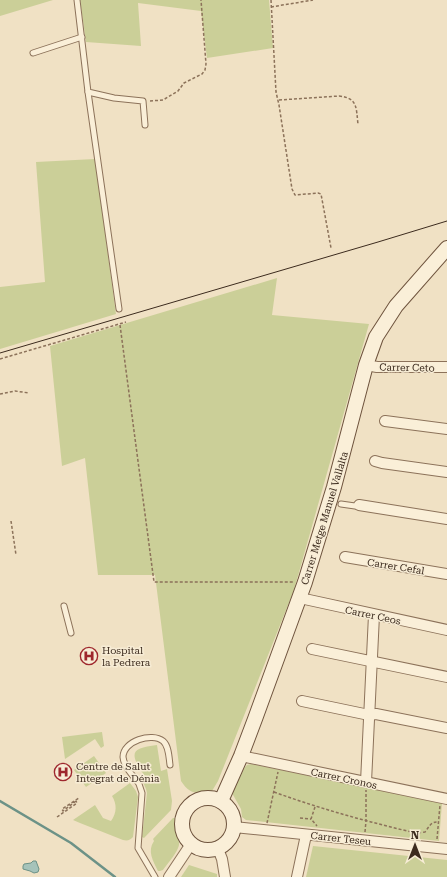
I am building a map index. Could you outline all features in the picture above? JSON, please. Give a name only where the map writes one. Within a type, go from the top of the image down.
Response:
[{"type":"street","name":"Carrer Metge Manuel Vallalta","points":[[221,802],[241,756],[300,598],[334,487],[366,365],[376,337],[388,317],[419,278],[447,248]]},
{"type":"street","name":"Carrer Ceto","points":[[366,365],[447,367]]},
{"type":"street","points":[[385,421],[447,429]]},
{"type":"street","points":[[375,460],[382,463],[447,472]]},
{"type":"street","points":[[359,505],[447,519]]},
{"type":"street","name":"Carrer Cefal","points":[[345,557],[447,574]]},
{"type":"street","name":"Carrer Ceos","points":[[300,598],[447,630]]},
{"type":"street","points":[[366,782],[374,615]]},
{"type":"street","points":[[312,649],[447,677]]},
{"type":"street","points":[[302,701],[369,715],[376,714],[447,728]]},
{"type":"street","name":"Carrer Cronos","points":[[241,756],[444,798]]},
{"type":"street","points":[[206,798],[214,799],[227,806],[234,819],[234,827],[233,834],[229,840],[218,849],[211,851],[204,850],[191,844],[186,838],[182,831],[183,816],[193,803],[206,798]]},
{"type":"street","name":"Carrer Teseu","points":[[234,827],[447,849]]},
{"type":"street","points":[[297,877],[306,835]]},
{"type":"street","points":[[169,877],[191,844]]},
{"type":"street","points":[[218,849],[222,860],[225,877]]},
{"type":"lane","points":[[77,0],[88,92],[119,309]]},
{"type":"lane","points":[[33,53],[82,37]]},
{"type":"lane","points":[[88,92],[114,98],[143,101],[145,125]]},
{"type":"lane","points":[[341,504],[355,506],[359,505]]},
{"type":"lane","points":[[64,606],[71,633]]},
{"type":"lane","points":[[155,877],[138,848],[142,793],[139,785],[125,763],[123,758],[124,753],[128,745],[133,742],[147,738],[158,739],[163,741],[166,745],[170,765]]},
{"type":"path","points":[[143,101],[162,100],[178,91],[184,83],[200,76],[204,72],[206,67],[201,0]]},
{"type":"path","points":[[271,0],[276,92],[293,194],[297,196],[318,193],[321,194],[331,248]]},
{"type":"path","points":[[272,7],[313,0]]},
{"type":"path","points":[[278,100],[339,96],[347,97],[352,99],[355,103],[358,124]]},
{"type":"path","points":[[0,359],[126,322]]},
{"type":"path","points":[[120,324],[154,582],[305,582]]},
{"type":"path","points":[[0,394],[15,391],[29,393]]},
{"type":"path","points":[[11,521],[16,556]]},
{"type":"path","points":[[265,830],[280,764]]},
{"type":"path","points":[[363,841],[366,821],[366,782]]},
{"type":"path","points":[[274,792],[315,807],[366,821],[421,833],[425,832],[431,823],[435,821],[438,822]]},
{"type":"path","points":[[57,817],[77,802],[76,801],[63,811],[62,809],[79,798]]},
{"type":"path","points":[[436,848],[438,822],[444,798]]},
{"type":"path","points":[[311,819],[315,807]]},
{"type":"path","points":[[300,818],[311,819],[319,829],[319,836]]},
{"type":"green space","points":[[0,0],[53,0],[0,16]]},
{"type":"green space","points":[[80,0],[269,0],[273,48],[207,58],[201,11],[138,3],[141,46],[86,42]]},
{"type":"green space","points":[[95,159],[116,314],[0,349],[0,287],[45,282],[36,162]]},
{"type":"green space","points":[[277,278],[272,315],[369,324],[294,590],[218,781],[212,791],[198,793],[188,789],[181,781],[155,575],[98,575],[85,458],[62,466],[50,346]]},
{"type":"green space","points":[[102,732],[104,746],[101,748],[95,739],[65,759],[62,737]]},
{"type":"green space","points":[[157,745],[161,771],[167,769],[172,801],[171,810],[144,838],[142,837],[147,793],[143,782],[147,779],[135,759],[135,755],[138,749]]},
{"type":"green space","points":[[94,756],[106,773],[86,787],[74,770]]},
{"type":"green space","points":[[251,764],[442,803],[439,841],[246,820],[242,817],[241,809],[232,793],[245,767]]},
{"type":"green space","points":[[130,783],[136,791],[138,797],[133,837],[131,839],[123,840],[73,820],[95,805],[103,818],[111,821],[116,808],[112,796]]},
{"type":"green space","points":[[173,818],[175,818],[179,846],[163,870],[158,871],[151,852],[154,841],[153,839]]},
{"type":"green space","points":[[313,846],[447,860],[447,877],[306,877]]},
{"type":"green space","points":[[189,865],[217,874],[217,877],[181,877]]},
{"type":"water","points":[[36,861],[39,869],[38,872],[34,873],[23,869],[24,864],[31,863]]},
{"type":"waterway","points":[[0,801],[71,843],[115,877]]},
{"type":"tram line","points":[[0,353],[447,221]]},
{"type":"place","name":"Hospital la Pedrera","points":[[89,656]]},
{"type":"place","name":"Centre de Salut Integrat de Dénia","points":[[63,772]]}]
